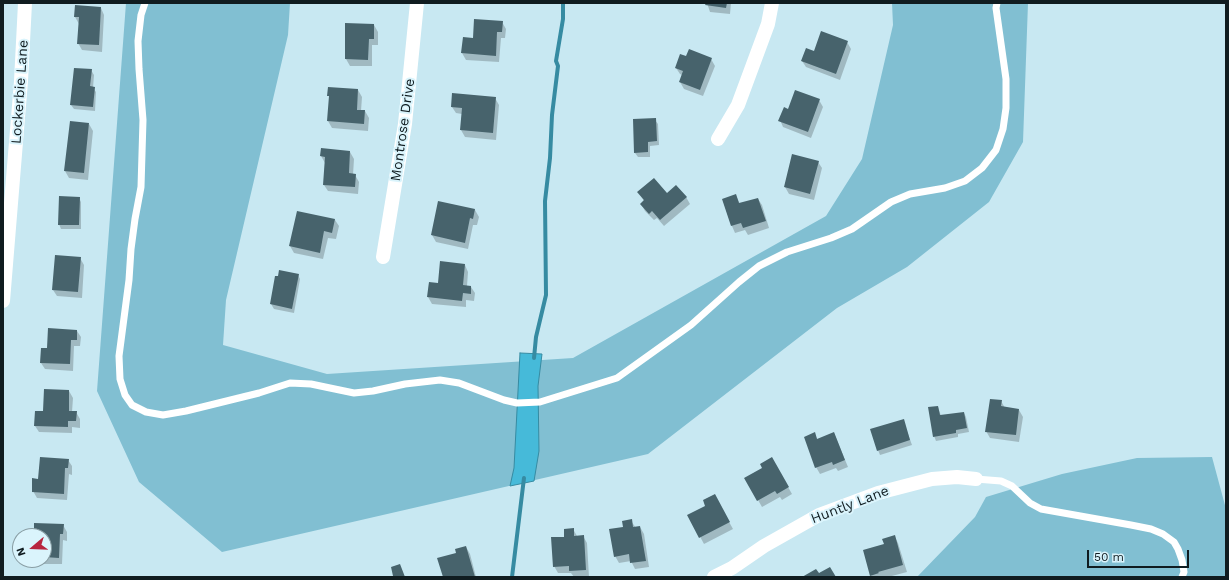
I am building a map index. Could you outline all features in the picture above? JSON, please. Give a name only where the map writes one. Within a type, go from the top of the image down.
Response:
[{"type":"street","name":"Lockerbie Lane","points":[[3,301],[21,81],[25,3]]},
{"type":"street","name":"Montrose Drive","points":[[383,257],[405,124],[417,3]]},
{"type":"street","points":[[718,139],[738,105],[768,24],[772,3]]},
{"type":"street","name":"Huntly Lane","points":[[714,577],[732,568],[764,546],[818,515],[863,498],[932,479],[957,477],[976,479]]},
{"type":"lane","points":[[145,3],[141,15],[138,41],[144,120],[141,187],[135,219],[119,356],[120,379],[125,395],[132,405],[146,412],[163,415],[252,395],[290,383],[311,384],[354,392],[373,391],[405,384],[440,380],[459,383],[504,400],[517,403],[540,402],[617,378],[691,325],[738,282],[759,266],[787,252],[832,238],[852,229],[891,202],[910,194],[944,188],[964,181],[982,168],[996,150],[1003,130],[1006,108],[1006,79],[996,3]]},
{"type":"lane","points":[[976,479],[1001,480],[1012,486],[1030,503],[1042,509],[1131,524],[1163,534],[1174,542],[1178,549],[1184,572],[1182,577]]},
{"type":"shaded area","points":[[126,3],[290,3],[288,35],[226,300],[223,345],[327,374],[573,358],[826,216],[862,159],[893,25],[892,3],[1028,3],[1023,142],[989,202],[907,267],[837,308],[648,454],[222,552],[139,482],[97,391]]},
{"type":"shaded area","points":[[520,353],[542,354],[538,386],[539,451],[534,481],[510,486],[514,468]]},
{"type":"shaded area","points":[[1212,457],[1226,509],[1226,577],[917,577],[975,517],[986,497],[1062,474],[1137,458]]},
{"type":"building","points":[[706,3],[727,3],[726,8],[705,5]]},
{"type":"building","points":[[75,5],[101,7],[99,45],[77,44],[79,17],[74,17]]},
{"type":"building","points":[[474,19],[503,21],[502,32],[497,32],[496,56],[461,53],[463,37],[473,38]]},
{"type":"building","points":[[345,23],[374,24],[374,39],[369,39],[368,60],[345,59]]},
{"type":"building","points":[[821,31],[848,41],[836,74],[801,61],[806,48],[814,51]]},
{"type":"building","points":[[689,49],[712,58],[700,90],[679,82],[683,71],[675,68],[680,54],[686,56]]},
{"type":"building","points":[[74,68],[92,69],[90,86],[95,87],[93,107],[70,105]]},
{"type":"building","points":[[328,87],[358,89],[357,110],[365,110],[364,124],[327,121],[329,96],[327,96]]},
{"type":"building","points":[[795,90],[820,99],[808,132],[778,121],[784,107],[788,109]]},
{"type":"building","points":[[452,93],[496,97],[493,133],[460,130],[462,108],[451,107]]},
{"type":"building","points":[[656,118],[657,141],[648,142],[648,152],[634,153],[633,119]]},
{"type":"building","points":[[70,121],[89,123],[84,173],[64,171]]},
{"type":"building","points":[[321,148],[350,151],[349,173],[356,174],[355,187],[323,185],[325,157],[320,156]]},
{"type":"building","points":[[792,154],[819,161],[810,194],[784,187]]},
{"type":"building","points":[[654,178],[667,193],[676,185],[687,197],[660,220],[652,211],[649,214],[640,204],[644,200],[637,192]]},
{"type":"building","points":[[736,194],[739,203],[758,198],[766,221],[743,228],[741,223],[731,226],[722,199]]},
{"type":"building","points":[[59,196],[80,197],[79,225],[58,225]]},
{"type":"building","points":[[438,201],[475,209],[473,219],[470,218],[465,243],[431,235]]},
{"type":"building","points":[[297,211],[335,219],[332,233],[324,231],[320,253],[289,246]]},
{"type":"building","points":[[55,255],[81,257],[78,292],[52,290]]},
{"type":"building","points":[[440,261],[465,264],[463,285],[471,286],[471,294],[463,293],[462,301],[427,297],[429,282],[438,283]]},
{"type":"building","points":[[279,270],[299,274],[292,309],[270,304],[275,276],[278,276]]},
{"type":"building","points":[[48,328],[77,330],[77,340],[71,340],[70,364],[40,363],[41,348],[47,348]]},
{"type":"building","points":[[44,389],[69,390],[69,411],[77,411],[76,421],[68,421],[68,427],[34,426],[35,411],[43,411]]},
{"type":"building","points":[[990,399],[1002,400],[1001,406],[1019,409],[1016,435],[985,432]]},
{"type":"building","points":[[938,406],[940,415],[964,412],[967,428],[956,430],[956,433],[933,437],[928,407]]},
{"type":"building","points":[[904,419],[910,440],[877,451],[870,429]]},
{"type":"building","points":[[815,432],[817,439],[834,432],[845,460],[833,465],[832,462],[815,468],[804,437]]},
{"type":"building","points":[[40,457],[69,459],[68,468],[65,468],[64,494],[32,492],[32,478],[38,479]]},
{"type":"building","points":[[772,457],[789,487],[777,494],[775,491],[757,501],[744,478],[762,468],[760,464]]},
{"type":"building","points":[[715,494],[730,522],[699,538],[687,515],[705,506],[703,500]]},
{"type":"building","points":[[632,519],[633,527],[640,526],[646,561],[630,563],[629,554],[614,557],[609,529],[623,527],[622,521]]},
{"type":"building","points":[[34,523],[64,524],[63,534],[60,534],[59,558],[52,558],[52,528],[34,528]]},
{"type":"building","points":[[574,528],[574,536],[584,535],[586,570],[569,571],[569,566],[553,567],[551,537],[564,537],[564,529]]},
{"type":"building","points":[[895,535],[903,565],[878,572],[879,573],[870,576],[863,550],[884,544],[882,539]]},
{"type":"building","points":[[466,546],[475,577],[443,577],[437,558],[456,553],[455,549]]},
{"type":"building","points":[[400,564],[405,577],[390,577],[393,576],[391,567]]},
{"type":"building","points":[[830,567],[836,577],[802,577],[816,569],[819,573]]},
{"type":"waterway","points":[[534,358],[536,337],[546,295],[545,201],[550,158],[552,115],[558,66],[556,61],[563,19],[563,3]]},
{"type":"waterway","points":[[512,577],[524,478]]}]
